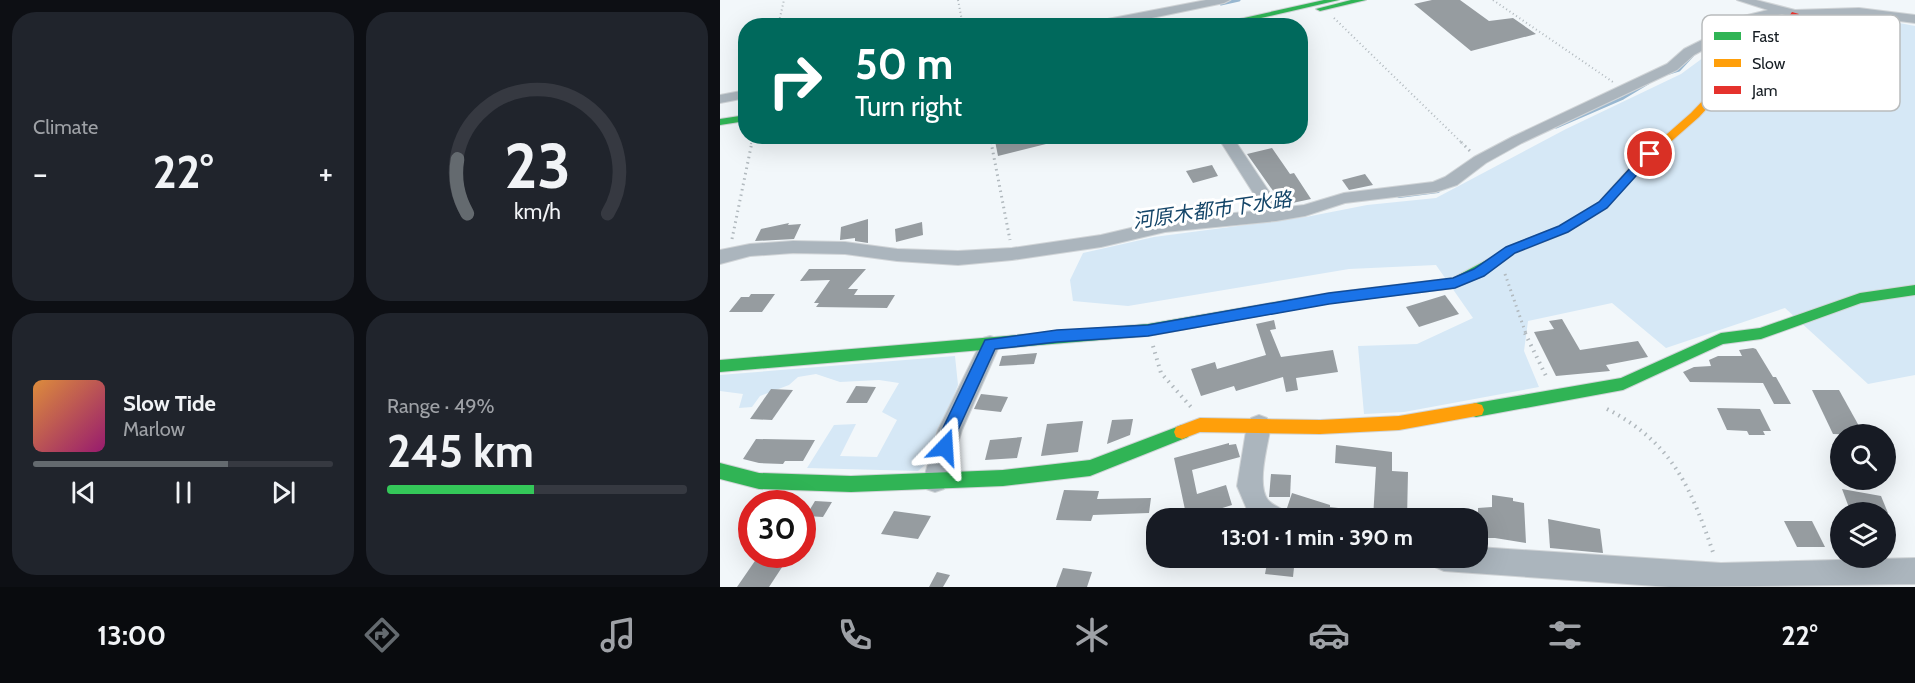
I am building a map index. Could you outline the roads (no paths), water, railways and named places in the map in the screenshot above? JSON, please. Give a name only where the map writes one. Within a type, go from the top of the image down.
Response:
[{"type":"street","points":[[1148,16],[1224,0]]},
{"type":"street","points":[[1255,18],[1362,0]]},
{"type":"street","points":[[1743,0],[1788,13]]},
{"type":"street","points":[[1273,18],[1330,4]]},
{"type":"street","points":[[1777,15],[1859,12],[1883,15]]},
{"type":"street","points":[[1900,17],[1915,19]]},
{"type":"street","points":[[724,256],[750,250],[793,247],[844,248],[897,255],[938,257],[1012,254],[1101,241],[1175,224],[1276,215],[1305,210],[1344,198],[1436,187],[1451,181],[1480,160],[1555,121],[1672,67],[1689,52],[1702,45]]},
{"type":"street","points":[[720,99],[738,96]]},
{"type":"street","points":[[720,366],[1148,330],[1329,298],[1455,283],[1479,272],[1511,250],[1564,229],[1603,205],[1638,165],[1702,107]]},
{"type":"street","points":[[720,122],[738,119]]},
{"type":"street","points":[[720,130],[738,127]]},
{"type":"street","points":[[1229,144],[1276,215]]},
{"type":"street","points":[[720,471],[759,481],[851,483],[1003,478],[1090,468],[1200,425],[1320,427],[1399,423],[1623,384],[1720,339],[1761,333],[1860,298],[1915,290]]},
{"type":"street","points":[[935,481],[950,430],[990,344]]},
{"type":"street","points":[[1259,425],[1249,486],[1259,508]]},
{"type":"street","points":[[1488,561],[1721,577],[1915,571]]},
{"type":"waterway","points":[[1221,4],[1239,0]]},
{"type":"waterway","name":"河原木都市下水路","points":[[1669,73],[1679,70],[1693,55]]},
{"type":"waterway","name":"河原木都市下水路","points":[[1556,127],[1623,98],[1648,83]]},
{"type":"waterway","name":"河原木都市下水路","points":[[1399,196],[1438,191]]}]
